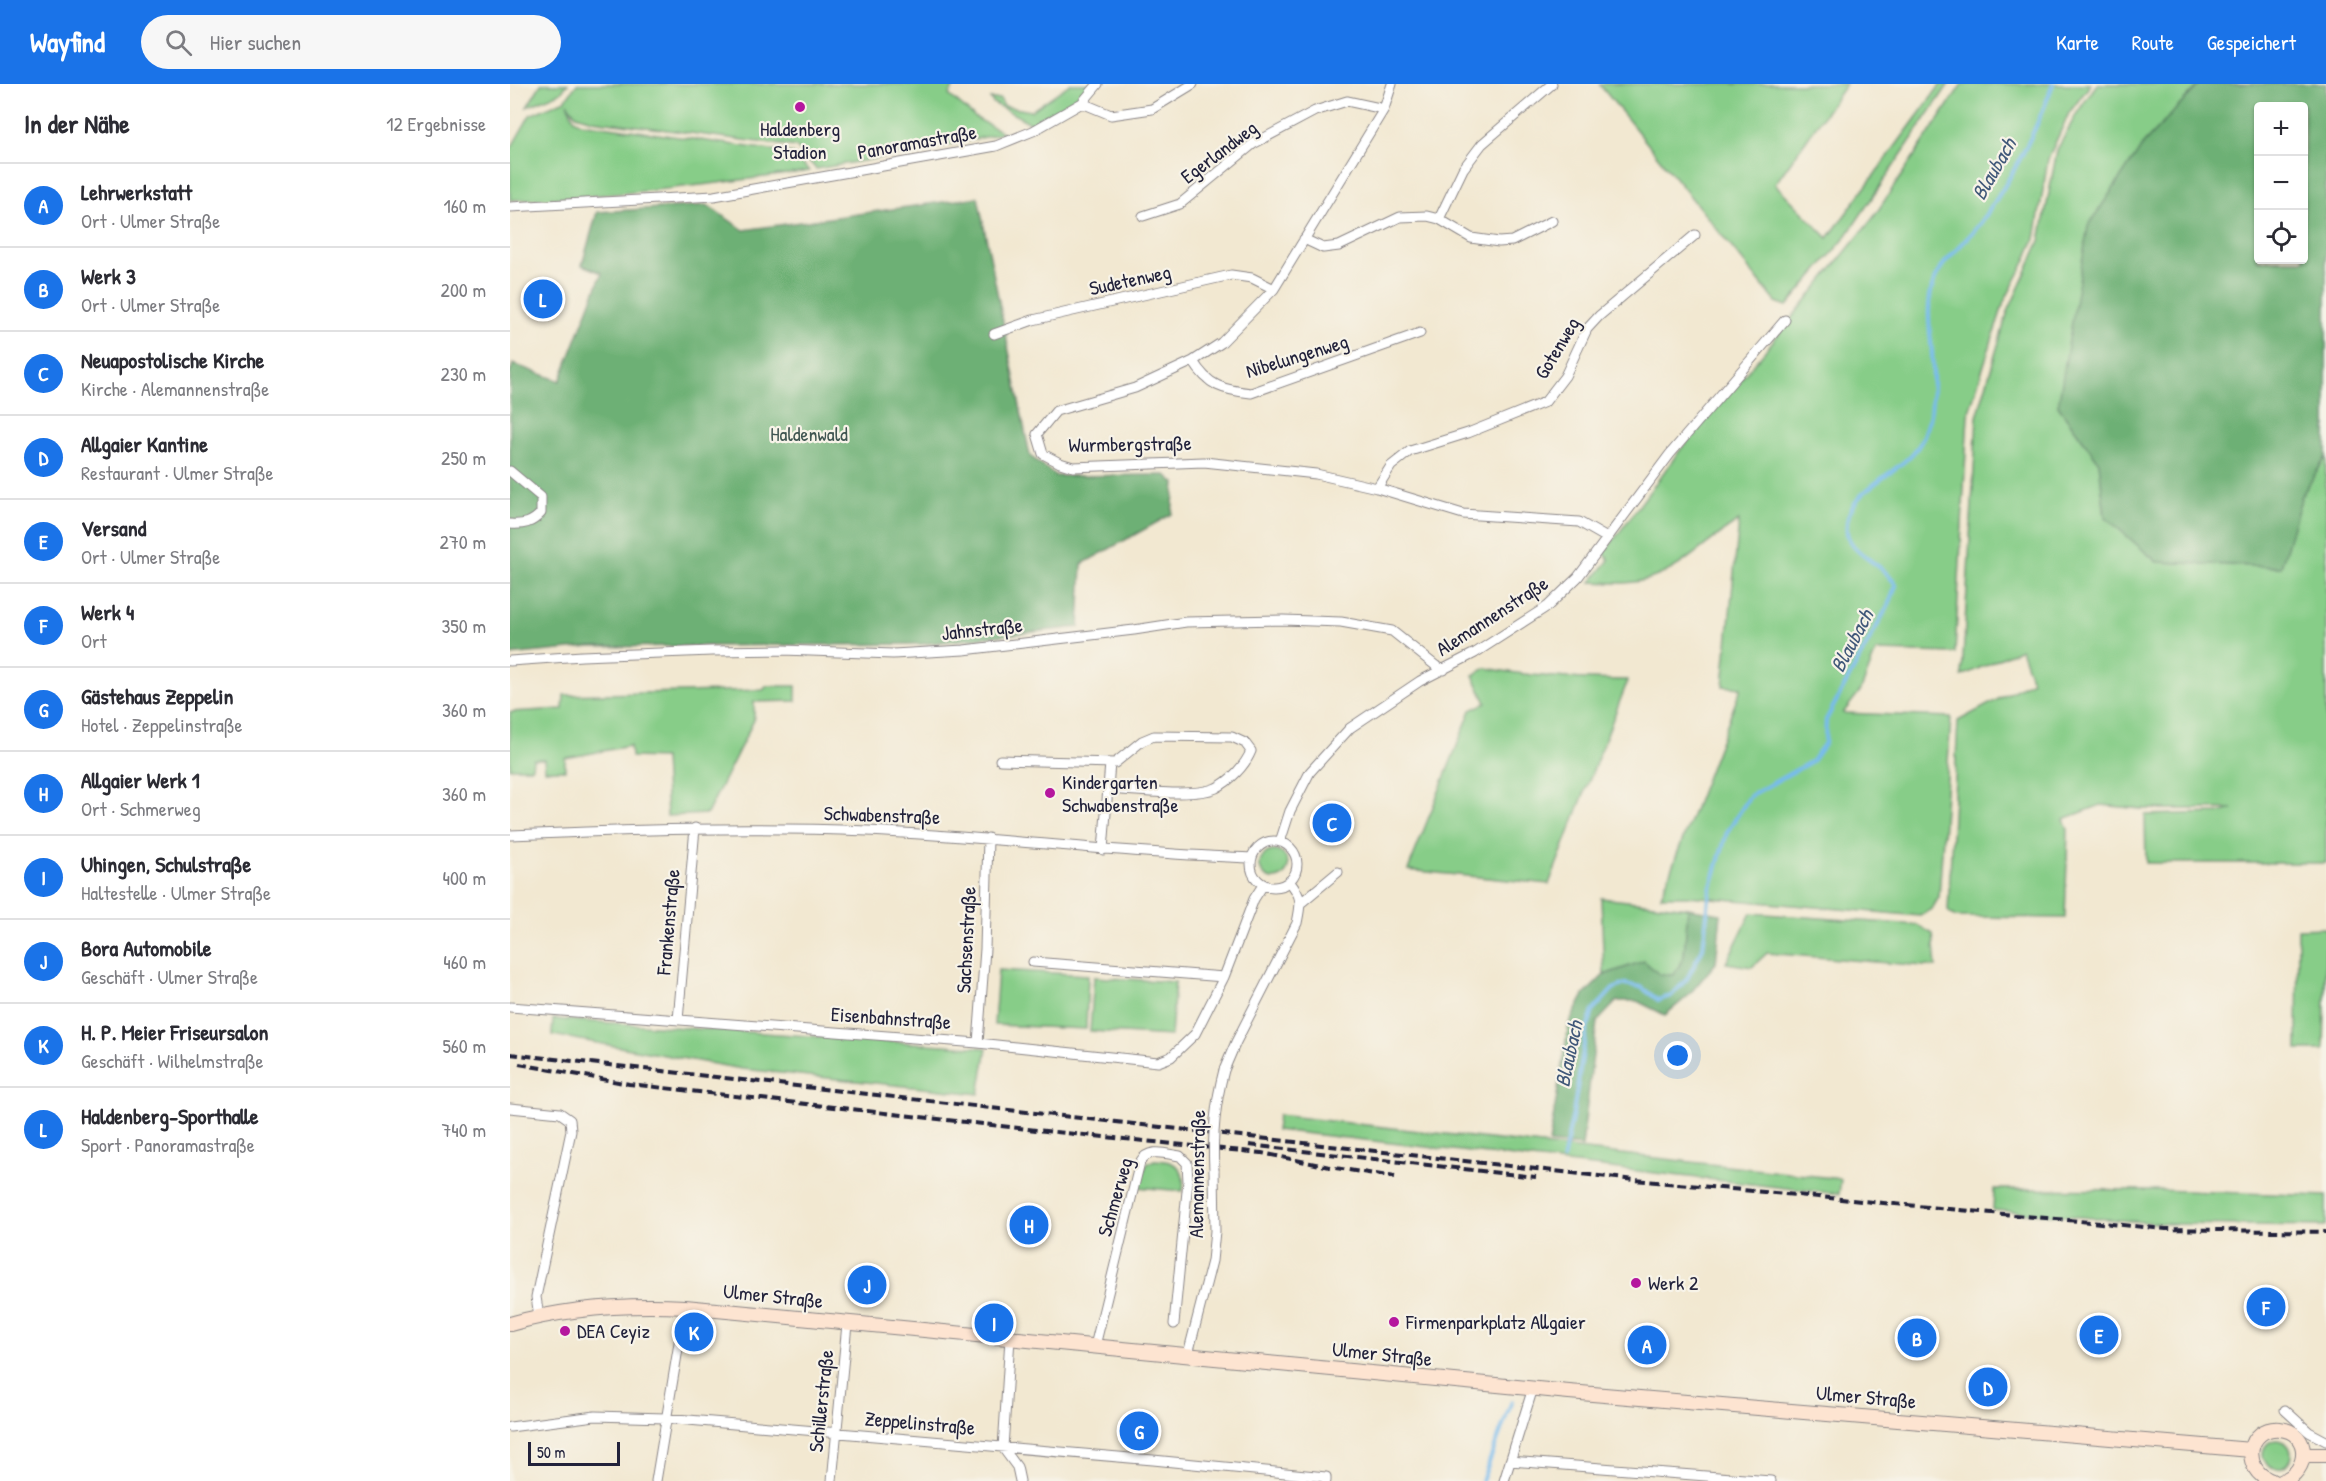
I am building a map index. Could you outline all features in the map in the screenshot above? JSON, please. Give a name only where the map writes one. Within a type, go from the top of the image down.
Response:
[{"type":"main road","name":"Ulmer Straße","points":[[510,1324],[539,1316],[627,1306],[685,1307],[1533,1388],[2251,1450]]},
{"type":"main road","points":[[2272,1481],[2259,1474],[2254,1468],[2251,1450],[2257,1438],[2264,1433],[2280,1429],[2294,1435],[2300,1441],[2304,1455],[2297,1473],[2282,1481]]},
{"type":"main road","points":[[2304,1455],[2326,1455]]},
{"type":"street","name":"Panoramastraße","points":[[510,207],[714,196],[996,146],[1033,131],[1082,103],[1098,84]]},
{"type":"street","points":[[1082,103],[1111,115],[1152,110],[1193,84]]},
{"type":"street","name":"Wurmbergstraße","points":[[1392,84],[1384,110],[1274,289],[1221,343],[1192,360],[1135,388],[1056,411],[1037,434],[1043,454],[1060,464],[1073,466],[1204,462],[1316,474],[1377,488],[1463,514],[1579,522],[1607,537]]},
{"type":"street","points":[[1439,219],[1463,169],[1482,144],[1552,84]]},
{"type":"street","name":"Egerlandweg","points":[[1143,216],[1180,204],[1253,144],[1315,111],[1347,102],[1384,110]]},
{"type":"street","points":[[1304,239],[1323,248],[1339,246],[1400,217],[1427,216],[1439,219],[1471,238],[1499,242],[1512,241],[1552,221]]},
{"type":"street","name":"Gotenweg","points":[[1377,488],[1391,466],[1410,451],[1466,434],[1545,402],[1565,376],[1587,329],[1599,316],[1695,235]]},
{"type":"street","name":"Sudetenweg","points":[[994,334],[1033,320],[1231,275],[1252,278],[1274,289]]},
{"type":"street","name":"Alemannenstraße","points":[[1280,842],[1299,791],[1323,756],[1350,728],[1420,681],[1475,653],[1548,606],[1578,577],[1670,454],[1785,320]]},
{"type":"street","name":"Nibelungenweg","points":[[1192,360],[1202,375],[1212,383],[1231,391],[1251,393],[1420,333]]},
{"type":"street","points":[[510,471],[540,497],[541,513],[534,521],[526,524],[510,524]]},
{"type":"street","name":"Jahnstraße","points":[[513,662],[712,651],[783,650],[905,654],[964,650],[1186,622],[1283,620],[1341,622],[1392,631],[1444,670]]},
{"type":"street","points":[[1000,760],[1115,763],[1142,741],[1154,736],[1232,737],[1245,743],[1251,751],[1247,760],[1230,778],[1215,788],[1177,792],[1107,789]]},
{"type":"street","points":[[1103,850],[1110,763]]},
{"type":"street","name":"Schwabenstraße","points":[[510,835],[695,828],[866,831],[988,838],[1103,850],[1252,858]]},
{"type":"street","name":"Frankenstraße","points":[[678,1020],[695,828]]},
{"type":"street","name":"Sachsenstraße","points":[[978,1043],[985,949],[988,838]]},
{"type":"street","points":[[1280,842],[1291,849],[1296,869],[1289,881],[1277,887],[1263,885],[1252,873],[1252,858],[1260,846],[1280,842]]},
{"type":"street","points":[[1289,881],[1297,890],[1302,902],[1338,872]]},
{"type":"street","points":[[1033,962],[1224,977],[1254,899],[1263,885]]},
{"type":"street","name":"Alemannenstraße","points":[[1188,1354],[1212,1261],[1215,1231],[1213,1125],[1216,1099],[1224,1070],[1297,923],[1302,902]]},
{"type":"street","name":"Eisenbahnstraße","points":[[510,1007],[978,1043],[1158,1062],[1171,1057],[1196,1035],[1224,977]]},
{"type":"street","points":[[510,1108],[560,1113],[570,1120],[571,1131],[536,1297],[539,1316]]},
{"type":"street","name":"Schmerweg","points":[[1095,1346],[1140,1162],[1145,1155],[1152,1152],[1180,1156],[1187,1163],[1188,1181],[1174,1324]]},
{"type":"street","points":[[656,1481],[685,1307]]},
{"type":"street","name":"Schillerstraße","points":[[831,1481],[847,1324]]},
{"type":"street","points":[[1010,1338],[1003,1448],[1017,1467],[1020,1481]]},
{"type":"street","points":[[1504,1481],[1533,1388]]},
{"type":"street","points":[[2285,1410],[2309,1432],[2326,1441]]},
{"type":"street","name":"Zeppelinstraße","points":[[510,1427],[595,1416],[665,1418],[1326,1479]]},
{"type":"street","points":[[1509,1461],[1771,1481]]},
{"type":"green space","points":[[541,84],[568,84],[560,93],[527,107]]},
{"type":"green space","points":[[577,84],[955,84],[949,95],[976,118],[1004,133],[920,151],[816,169],[796,147],[592,120],[576,115],[567,103],[574,119],[581,123],[792,153],[809,171],[660,190],[510,200],[510,150],[530,115],[565,100]]},
{"type":"green space","points":[[1070,84],[1090,84],[1076,98],[1030,123],[993,103],[990,99],[1000,99],[1004,106],[1031,111]]},
{"type":"green space","points":[[1599,84],[1846,84],[1775,184],[1828,238],[1941,84],[1949,84],[1845,238],[1787,306],[1776,302]]},
{"type":"green space","points":[[1962,84],[2091,84],[2069,113],[2048,159],[2035,239],[2004,302],[1968,415],[1955,653],[1876,651],[1861,690],[1843,713],[1951,717],[1939,897],[1932,909],[1920,916],[1688,896],[1661,896],[1741,688],[1723,686],[1739,521],[1686,560],[1652,578],[1622,583],[1591,582],[1609,560],[1604,553],[1681,449],[1764,352],[1873,218]]},
{"type":"green space","points":[[2097,84],[2200,84],[2144,143],[2058,406],[2099,462],[2105,517],[2157,562],[2281,567],[2302,495],[2326,457],[2326,863],[2146,863],[2145,815],[2219,813],[2233,809],[2141,809],[2101,805],[2064,819],[2068,829],[2065,918],[1955,917],[1948,911],[1958,721],[2032,681],[2021,649],[1962,676],[1977,417],[2007,314],[2040,241],[2057,150],[2077,113]]},
{"type":"green space","points":[[2200,84],[2326,84],[2326,457],[2302,495],[2281,567],[2157,562],[2105,517],[2099,462],[2058,406],[2088,226],[2144,143]]},
{"type":"green space","name":"Haldenwald","points":[[978,197],[1030,456],[1056,476],[1166,475],[1175,483],[1172,514],[1082,564],[1079,627],[923,644],[590,647],[510,655],[510,374],[513,364],[560,381],[602,273],[582,265],[597,212],[707,205],[744,230]]},
{"type":"green space","points":[[1486,668],[1556,677],[1628,680],[1549,884],[1408,870],[1471,710],[1486,703],[1473,675]]},
{"type":"green space","points":[[767,686],[796,686],[796,701],[754,702],[754,720],[707,814],[667,816],[664,758],[631,757],[630,746],[565,758],[565,770],[545,770],[544,759],[533,759],[532,768],[510,768],[510,712],[563,709],[564,695],[763,690]]},
{"type":"green space","points":[[1274,851],[1284,855],[1288,865],[1284,875],[1274,879],[1264,875],[1260,865],[1264,855]]},
{"type":"green space","points":[[1601,898],[1688,908],[1684,956],[1674,975],[1660,975],[1644,961],[1604,975]]},
{"type":"green space","points":[[1688,908],[1721,914],[1716,963],[1687,997],[1665,1015],[1637,1001],[1617,1001],[1597,1022],[1582,1146],[1549,1143],[1569,1023],[1584,995],[1604,975],[1644,961],[1660,975],[1674,975],[1684,956]]},
{"type":"green space","points":[[1751,913],[1917,925],[1933,934],[1936,967],[1767,953],[1752,967],[1726,963]]},
{"type":"green space","points":[[2326,928],[2324,1050],[2297,1050],[2298,929]]},
{"type":"green space","points":[[998,970],[1088,975],[1086,1029],[994,1025]]},
{"type":"green space","points":[[1094,977],[1175,982],[1171,1036],[1090,1031]]},
{"type":"green space","points":[[553,1019],[987,1048],[979,1094],[742,1069],[552,1035]]},
{"type":"green space","points":[[1278,1115],[1841,1179],[1839,1194],[1276,1130]]},
{"type":"green space","points":[[1154,1160],[1162,1160],[1178,1167],[1183,1176],[1183,1191],[1137,1187],[1147,1164]]},
{"type":"green space","points":[[1994,1189],[2157,1190],[2326,1196],[2326,1226],[2168,1224],[1993,1210]]},
{"type":"green space","points":[[2277,1440],[2287,1444],[2291,1454],[2287,1464],[2277,1468],[2267,1464],[2263,1454],[2267,1444]]},
{"type":"waterway","name":"Blaubach","points":[[1563,1159],[1573,1114],[1586,1032],[1593,1011],[1613,989],[1625,984],[1641,987],[1658,1000],[1671,996],[1687,979],[1703,948],[1710,890],[1727,832],[1750,796],[1812,761],[1825,743],[1826,720],[1890,602],[1896,585],[1886,573],[1862,555],[1852,544],[1847,533],[1848,517],[1854,504],[1864,492],[1904,462],[1923,438],[1929,418],[1933,385],[1929,308],[1934,281],[1943,265],[1982,221],[2003,189],[2031,137],[2053,84]]},
{"type":"waterway","name":"Blaubach","points":[[1482,1481],[1512,1401]]},
{"type":"railway","points":[[510,1054],[1634,1180],[2166,1229],[2326,1232]]},
{"type":"railway","points":[[519,1064],[629,1084],[1262,1153],[1395,1177]]},
{"type":"railway","points":[[1249,1145],[1536,1177]]},
{"type":"place","name":"Haldenberg Stadion","points":[[800,107]]},
{"type":"place","name":"Haldenberg-Sporthalle","points":[[543,299]]},
{"type":"place","name":"Kindergarten Schwabenstraße","points":[[1050,793]]},
{"type":"place","name":"Neuapostolische Kirche","points":[[1332,823]]},
{"type":"place","name":"Allgaier Werk 1","points":[[1029,1225]]},
{"type":"place","name":"Werk 2","points":[[1636,1283]]},
{"type":"place","name":"Bora Automobile","points":[[867,1285]]},
{"type":"place","name":"Werk 4","points":[[2266,1307]]},
{"type":"place","name":"Firmenparkplatz Allgaier","points":[[1394,1322]]},
{"type":"place","name":"Uhingen, Schulstraße","points":[[994,1323]]},
{"type":"place","name":"DEA Ceyiz","points":[[565,1331]]},
{"type":"place","name":"H. P. Meier Friseursalon","points":[[694,1332]]},
{"type":"place","name":"Versand","points":[[2099,1335]]},
{"type":"place","name":"Werk 3","points":[[1917,1338]]},
{"type":"place","name":"Lehrwerkstatt","points":[[1647,1345]]},
{"type":"place","name":"Allgaier Kantine","points":[[1988,1387]]},
{"type":"place","name":"Gästehaus Zeppelin","points":[[1139,1431]]}]
